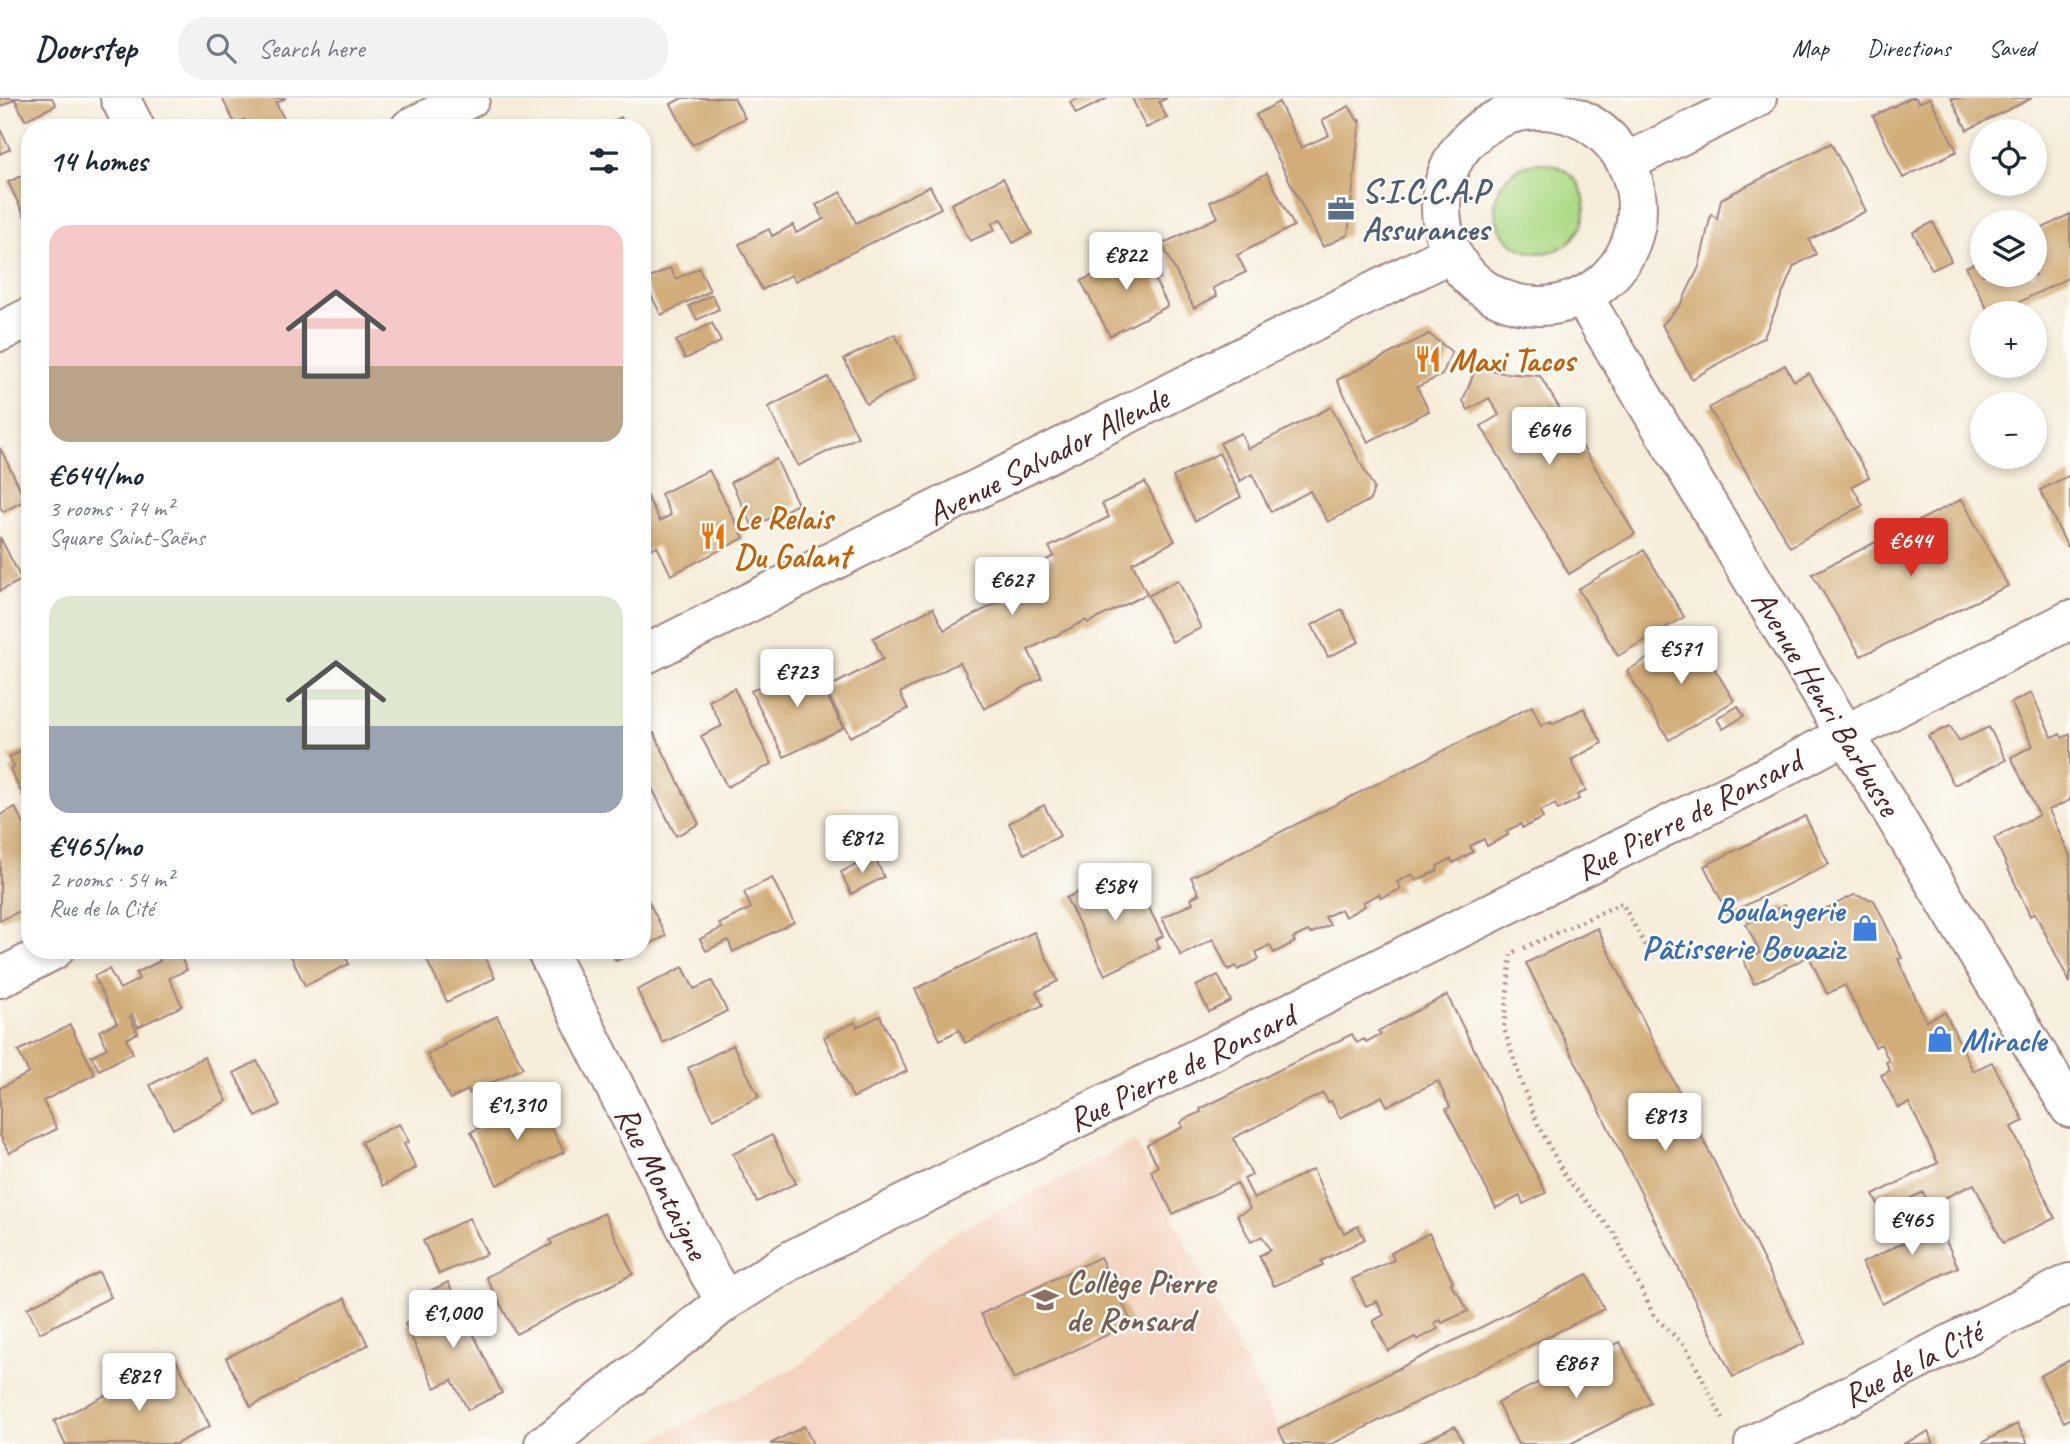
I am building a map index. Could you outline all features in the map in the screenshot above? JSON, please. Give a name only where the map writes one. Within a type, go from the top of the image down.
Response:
[{"type":"street","points":[[121,98],[131,119]]},
{"type":"street","points":[[428,119],[470,98]]},
{"type":"street","points":[[1627,162],[1756,98]]},
{"type":"street","points":[[1514,105],[1533,109],[1570,105],[1612,141],[1627,162],[1637,191],[1637,223],[1627,253],[1608,278],[1583,297],[1558,305],[1533,306],[1508,301],[1485,291],[1466,274],[1451,253],[1441,225],[1441,196],[1449,167],[1465,142],[1514,105]]},
{"type":"street","name":"Avenue Salvador Allende","points":[[651,652],[1451,253]]},
{"type":"street","name":"Avenue Henri Barbusse","points":[[1583,297],[2070,1108]]},
{"type":"street","points":[[0,332],[21,322]]},
{"type":"street","name":"Rue Pierre de Ronsard","points":[[544,1444],[726,1301],[795,1258],[1735,792],[2070,620]]},
{"type":"street","points":[[0,978],[37,959]]},
{"type":"street","name":"Rue Montaigne","points":[[550,959],[710,1275],[726,1301]]},
{"type":"street","name":"Rue de la Cité","points":[[1755,1444],[2070,1283]]},
{"type":"path","points":[[1650,954],[1622,902],[1511,953],[1504,1028],[1539,1127],[1567,1179],[1614,1233],[1654,1316],[1686,1347],[1724,1420]]},
{"type":"shaded area","name":"Collège Pierre de Ronsard","points":[[1135,1141],[1286,1444],[650,1444],[649,1442],[802,1364],[948,1236]]},
{"type":"green space","points":[[1540,163],[1557,167],[1572,176],[1581,191],[1585,208],[1581,225],[1572,240],[1557,249],[1540,253],[1523,249],[1508,240],[1499,225],[1495,208],[1499,191],[1508,176],[1523,167]]},
{"type":"building","points":[[0,98],[52,98],[56,105],[27,119],[25,119],[15,99],[0,107]]},
{"type":"building","points":[[222,98],[286,98],[276,103],[284,119],[232,119]]},
{"type":"building","points":[[682,98],[734,98],[745,118],[692,145],[671,104]]},
{"type":"building","points":[[1079,98],[1108,98],[1076,114],[1070,102]]},
{"type":"building","points":[[1132,98],[1167,98],[1159,102],[1167,118],[1146,128]]},
{"type":"building","points":[[1910,98],[1916,98],[1918,103],[1930,98],[1957,151],[1903,178],[1873,116]]},
{"type":"building","points":[[1951,98],[2032,98],[1989,119],[1970,119],[1970,129],[1967,130]]},
{"type":"building","points":[[1279,102],[1301,148],[1329,135],[1322,120],[1349,106],[1358,121],[1360,120],[1348,235],[1323,247],[1256,115]]},
{"type":"building","points":[[0,129],[10,149],[0,154]]},
{"type":"building","points":[[1831,143],[1866,211],[1809,240],[1816,254],[1794,266],[1764,337],[1692,379],[1662,325],[1681,304],[1699,267],[1711,214],[1717,219],[1721,199]]},
{"type":"building","points":[[1267,173],[1294,226],[1237,255],[1246,272],[1213,288],[1217,296],[1194,308],[1162,244],[1218,217],[1210,202]]},
{"type":"building","points":[[21,176],[21,209],[8,182]]},
{"type":"building","points":[[1003,178],[1032,233],[1013,243],[1001,219],[992,224],[995,230],[970,241],[951,204]]},
{"type":"building","points":[[930,186],[941,208],[795,281],[791,275],[762,290],[739,244],[769,229],[772,236],[793,225],[796,233],[824,219],[816,205],[841,192],[856,223]]},
{"type":"building","points":[[2070,214],[2070,277],[2021,301],[1983,301],[1976,287],[2047,287],[2047,226]]},
{"type":"building","points":[[1933,222],[1951,261],[1932,270],[1913,232]]},
{"type":"building","points":[[1145,249],[1160,278],[1155,280],[1168,306],[1110,336],[1081,281]]},
{"type":"building","points":[[670,268],[676,279],[699,268],[710,291],[661,315],[651,295],[651,278]]},
{"type":"building","points":[[712,295],[719,309],[697,320],[689,306]]},
{"type":"building","points":[[712,323],[721,342],[685,359],[676,341]]},
{"type":"building","points":[[895,334],[917,378],[866,404],[844,359]]},
{"type":"building","points":[[1429,334],[1452,352],[1442,375],[1417,387],[1429,411],[1368,442],[1337,380]]},
{"type":"building","points":[[1477,365],[1502,373],[1540,376],[1635,534],[1569,574],[1481,426],[1499,415],[1489,398],[1468,410],[1463,401]]},
{"type":"building","points":[[1785,365],[1794,381],[1809,373],[1869,477],[1852,486],[1863,505],[1790,547],[1709,408]]},
{"type":"building","points":[[828,377],[858,437],[798,466],[768,407]]},
{"type":"building","points":[[1331,407],[1374,488],[1370,500],[1328,522],[1310,491],[1271,512],[1252,474],[1240,481],[1220,443],[1241,433],[1248,449]]},
{"type":"building","points":[[0,448],[21,490],[21,503],[3,512],[0,507]]},
{"type":"building","points":[[1219,453],[1241,497],[1195,521],[1173,477]]},
{"type":"building","points":[[776,459],[798,504],[753,527],[731,482]]},
{"type":"building","points":[[709,470],[744,538],[671,575],[657,546],[651,549],[651,504],[660,521],[671,515],[661,494]]},
{"type":"building","points":[[2070,475],[2070,545],[2067,546],[2040,490]]},
{"type":"building","points":[[1145,482],[1175,541],[1132,563],[1147,594],[1088,623],[1086,620],[1028,650],[1042,678],[984,709],[960,662],[900,693],[908,709],[850,737],[825,689],[883,659],[873,638],[933,608],[944,630],[1003,600],[996,586],[1054,556],[1049,547],[1109,517],[1102,504]]},
{"type":"building","points":[[1962,499],[2008,586],[1861,656],[1812,574]]},
{"type":"building","points":[[0,537],[21,580],[0,591]]},
{"type":"building","points":[[1644,550],[1684,617],[1618,656],[1578,589]]},
{"type":"building","points":[[1178,580],[1201,628],[1172,642],[1148,596]]},
{"type":"building","points":[[1342,609],[1359,642],[1328,657],[1312,625]]},
{"type":"building","points":[[1692,631],[1734,701],[1669,740],[1627,671]]},
{"type":"building","points":[[811,662],[843,728],[784,757],[751,691]]},
{"type":"building","points":[[734,688],[772,764],[727,787],[701,736],[722,726],[709,701]]},
{"type":"building","points":[[2031,693],[2052,737],[2060,734],[2062,738],[2070,734],[2070,800],[2049,810],[2070,856],[2070,983],[2035,913],[2030,916],[1994,838],[2039,815],[2011,757],[2033,746],[2011,703]]},
{"type":"building","points":[[1532,706],[1541,726],[1551,721],[1552,724],[1584,708],[1602,743],[1571,760],[1586,791],[1577,795],[1579,799],[1558,810],[1555,804],[1540,811],[1543,818],[1522,828],[1521,824],[1506,831],[1508,835],[1487,846],[1484,839],[1470,846],[1473,852],[1453,863],[1451,859],[1437,866],[1438,870],[1416,881],[1412,874],[1397,882],[1401,889],[1381,898],[1379,894],[1363,902],[1365,906],[1345,917],[1341,909],[1325,917],[1330,925],[1293,938],[1295,942],[1274,953],[1270,945],[1256,952],[1259,959],[1238,970],[1236,966],[1228,970],[1213,939],[1181,956],[1162,918],[1193,903],[1191,898],[1199,894],[1191,877]]},
{"type":"building","points":[[1738,706],[1744,716],[1723,729],[1717,719]]},
{"type":"building","points":[[1950,726],[1959,741],[1989,727],[2006,760],[1954,785],[1928,736]]},
{"type":"building","points":[[654,733],[699,824],[676,836],[651,786],[651,734]]},
{"type":"building","points":[[21,751],[21,792],[10,769],[14,767],[9,757]]},
{"type":"building","points":[[1044,805],[1060,836],[1024,854],[1009,823]]},
{"type":"building","points":[[15,807],[21,819],[21,910],[0,921],[0,815]]},
{"type":"building","points":[[1805,816],[1829,864],[1728,914],[1704,866]]},
{"type":"building","points":[[874,856],[884,877],[851,894],[841,872]]},
{"type":"building","points":[[1121,871],[1140,908],[1147,904],[1163,936],[1155,940],[1160,948],[1105,975],[1066,898]]},
{"type":"building","points":[[772,878],[794,922],[733,952],[728,940],[706,951],[700,939],[722,928],[719,924],[751,908],[744,892]]},
{"type":"building","points":[[1854,895],[1874,900],[1902,958],[1898,959],[1926,1021],[1945,1012],[1973,1071],[1992,1062],[2024,1121],[2011,1127],[2055,1218],[2003,1243],[1974,1184],[1928,1203],[1923,1192],[1882,1212],[1873,1195],[1938,1163],[1909,1103],[1898,1108],[1881,1075],[1890,1071],[1886,1062],[1889,1061],[1881,1044],[1875,1047],[1845,985],[1827,994],[1809,956],[1754,984],[1744,961],[1760,953],[1746,924],[1784,905],[1793,925]]},
{"type":"building","points":[[651,906],[666,936],[651,944]]},
{"type":"building","points":[[1597,928],[1805,1343],[1733,1377],[1526,963]]},
{"type":"building","points":[[1034,932],[1058,981],[1036,992],[1043,1005],[965,1043],[959,1030],[940,1040],[915,989]]},
{"type":"building","points":[[159,959],[182,959],[187,970],[169,978],[182,1006],[138,1027],[132,1015],[130,1017],[138,1033],[126,1039],[133,1053],[99,1070],[91,1056],[107,1048],[99,1031],[117,1023],[94,976],[109,969],[120,989],[139,979],[136,973],[160,961]]},
{"type":"building","points":[[292,959],[346,959],[349,964],[305,986]]},
{"type":"building","points":[[426,959],[486,959],[495,978],[447,1002]]},
{"type":"building","points":[[683,967],[694,989],[712,981],[727,1011],[663,1043],[637,990]]},
{"type":"building","points":[[1218,975],[1231,1001],[1209,1012],[1196,986]]},
{"type":"building","points":[[1447,995],[1546,1193],[1523,1204],[1520,1196],[1496,1208],[1446,1109],[1450,1107],[1438,1081],[1387,1106],[1382,1096],[1340,1118],[1331,1101],[1328,1102],[1323,1093],[1233,1138],[1252,1175],[1244,1179],[1254,1199],[1313,1169],[1339,1227],[1344,1233],[1358,1226],[1365,1239],[1321,1261],[1323,1265],[1274,1286],[1259,1256],[1270,1250],[1262,1236],[1251,1242],[1237,1215],[1250,1209],[1237,1183],[1173,1214],[1151,1171],[1158,1167],[1147,1145],[1183,1127],[1181,1123],[1184,1119],[1201,1112],[1200,1109],[1352,1034],[1357,1043],[1364,1039],[1366,1042],[1381,1034],[1378,1031]]},
{"type":"building","points":[[497,1016],[523,1068],[450,1099],[427,1054]]},
{"type":"building","points":[[880,1016],[907,1071],[853,1098],[824,1037],[855,1022],[857,1027]]},
{"type":"building","points":[[70,1025],[95,1074],[43,1101],[57,1129],[9,1153],[0,1135],[0,1088],[29,1073],[18,1051]]},
{"type":"building","points":[[733,1045],[759,1097],[713,1119],[688,1068]]},
{"type":"building","points":[[204,1057],[227,1101],[173,1129],[150,1085]]},
{"type":"building","points":[[257,1061],[280,1105],[256,1117],[234,1073]]},
{"type":"building","points":[[537,1099],[564,1152],[497,1185],[471,1132]]},
{"type":"building","points":[[399,1124],[409,1142],[404,1144],[416,1168],[383,1186],[361,1142]]},
{"type":"building","points":[[772,1135],[796,1183],[757,1202],[733,1154]]},
{"type":"building","points":[[1928,1202],[1958,1267],[1882,1304],[1862,1263],[1913,1238],[1901,1215]]},
{"type":"building","points":[[604,1213],[633,1274],[516,1334],[486,1277],[552,1244],[550,1240]]},
{"type":"building","points":[[469,1218],[487,1254],[439,1274],[423,1241]]},
{"type":"building","points":[[1429,1233],[1453,1282],[1451,1283],[1455,1292],[1457,1291],[1468,1311],[1442,1323],[1440,1320],[1434,1323],[1438,1329],[1388,1351],[1373,1321],[1384,1315],[1377,1301],[1366,1306],[1352,1279],[1394,1260],[1391,1253]]},
{"type":"building","points":[[1100,1257],[1132,1323],[1014,1379],[981,1314]]},
{"type":"building","points":[[99,1272],[111,1297],[40,1333],[27,1308]]},
{"type":"building","points":[[1587,1274],[1604,1309],[1332,1444],[1286,1444],[1278,1429]]},
{"type":"building","points":[[448,1282],[502,1393],[468,1410],[452,1380],[435,1388],[405,1324],[436,1309],[428,1292]]},
{"type":"building","points":[[345,1298],[368,1345],[251,1407],[226,1358]]},
{"type":"building","points":[[1620,1342],[1651,1403],[1570,1444],[1518,1444],[1497,1403]]},
{"type":"building","points":[[176,1360],[210,1426],[176,1444],[65,1444],[54,1421]]},
{"type":"building","points":[[2070,1360],[2070,1419],[2064,1422],[2040,1376]]},
{"type":"building","points":[[2017,1424],[2028,1444],[1984,1444],[1983,1442]]},
{"type":"building","points":[[804,1426],[813,1444],[770,1444]]},
{"type":"building","points":[[1455,1426],[1464,1444],[1418,1444]]},
{"type":"building","points":[[1928,1432],[1934,1444],[1903,1444]]},
{"type":"place","name":"S.I.C.C.A.P Assurances","points":[[1341,209]]},
{"type":"place","name":"Maxi Tacos","points":[[1428,359]]},
{"type":"place","name":"Le Relais Du Galant","points":[[713,536]]},
{"type":"place","name":"Boulangerie Pâtisserie Bouaziz","points":[[1865,928]]},
{"type":"place","name":"Miracle","points":[[1940,1039]]},
{"type":"place","name":"Collège Pierre de Ronsard","points":[[1045,1300]]}]
